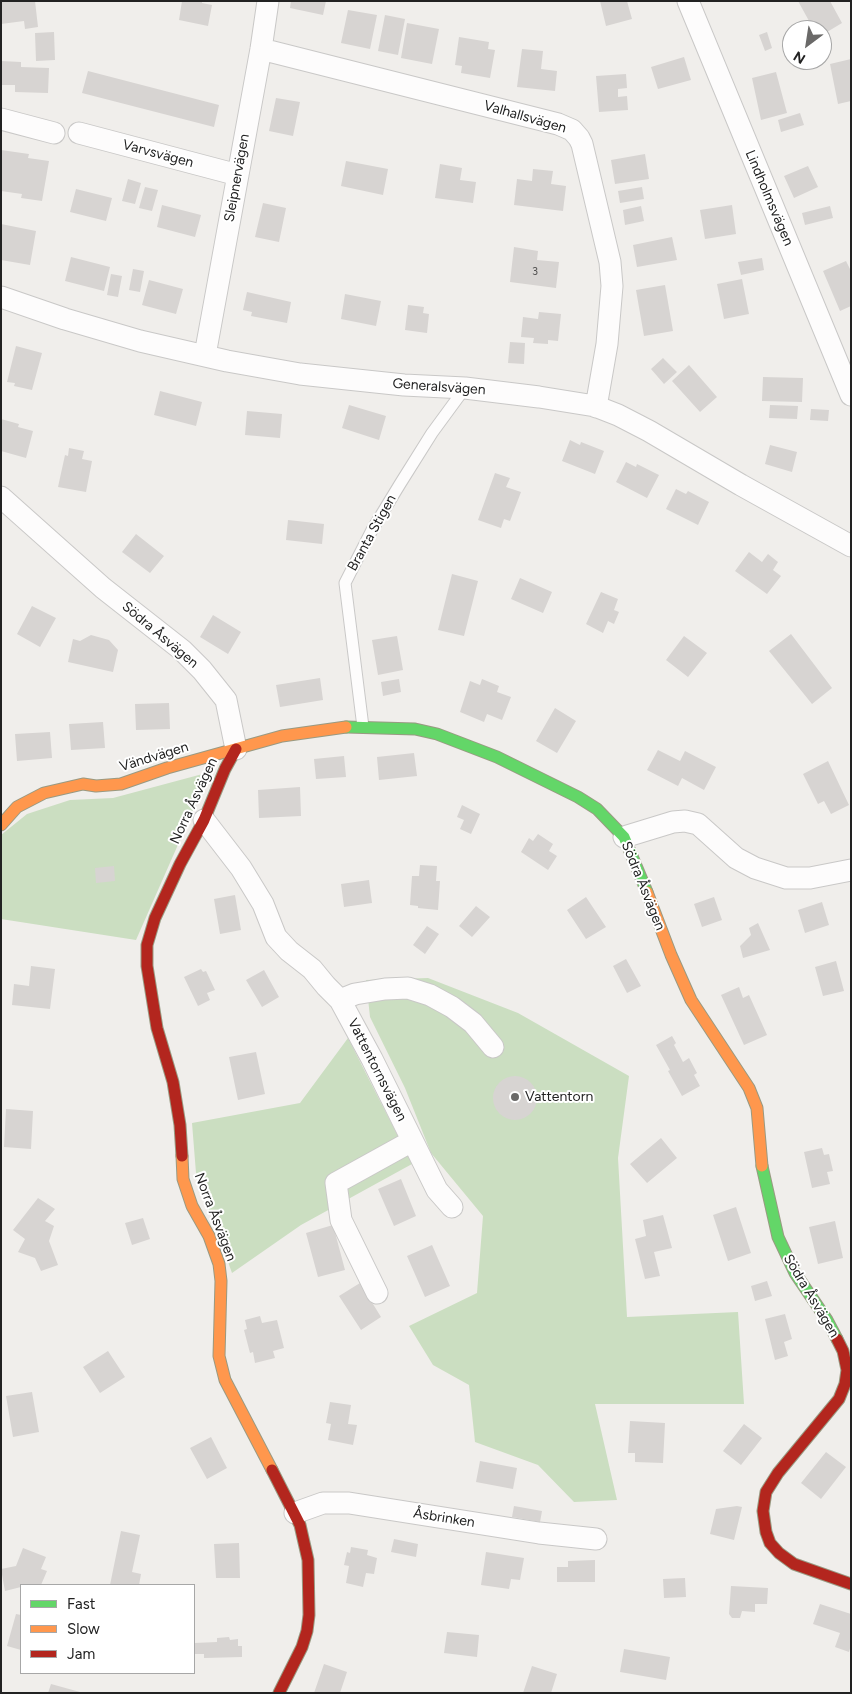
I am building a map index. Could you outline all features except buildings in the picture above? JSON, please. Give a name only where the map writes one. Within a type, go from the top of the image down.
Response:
[{"type":"street","name":"Sleipnervägen","points":[[206,355],[268,1]]},
{"type":"street","name":"Lindholmsvägen","points":[[688,1],[851,395]]},
{"type":"street","name":"Valhallsvägen","points":[[261,49],[558,124],[572,130],[576,134],[582,144],[610,262],[612,286],[606,344],[596,407]]},
{"type":"street","points":[[1,119],[54,133]]},
{"type":"street","name":"Varvsvägen","points":[[79,133],[238,175]]},
{"type":"street","name":"Generalsvägen","points":[[1,298],[130,338],[227,361],[300,374],[404,385],[465,388],[539,397],[596,407],[618,415],[649,431],[741,486],[851,546]]},
{"type":"street","name":"Södra Åsvägen","points":[[1,497],[103,588],[182,650],[202,670],[226,700],[236,749],[282,736],[351,726],[423,731],[437,734],[497,757],[597,808],[624,838],[642,878],[670,954],[691,1000],[749,1088],[757,1108],[762,1171],[778,1237],[795,1273],[827,1320],[843,1351],[845,1360],[847,1370],[846,1384],[839,1399],[778,1473],[766,1492],[763,1511],[766,1532],[770,1542],[779,1553],[794,1564],[851,1584]]},
{"type":"street","name":"Norra Åsvägen","points":[[236,749],[156,918],[147,945],[147,966],[157,1028],[176,1099],[180,1124],[183,1179],[192,1206],[209,1236],[219,1264],[221,1281],[219,1356],[225,1380],[295,1513],[300,1524],[308,1560],[309,1616],[307,1631],[302,1647],[279,1693]]},
{"type":"street","name":"Vändvägen","points":[[1,825],[17,807],[44,793],[83,784],[96,786],[121,784],[167,768],[236,749]]},
{"type":"street","name":"Vattentornsvägen","points":[[204,820],[241,868],[263,904],[276,937],[289,951],[312,969],[340,1000],[372,1059],[437,1190],[452,1207]]},
{"type":"street","points":[[624,838],[673,822],[685,821],[698,824],[736,858],[754,868],[786,878],[810,878],[851,870]]},
{"type":"street","points":[[340,1000],[355,994],[385,988],[408,988],[430,995],[452,1007],[473,1023],[492,1046]]},
{"type":"street","points":[[377,1293],[341,1220],[336,1183],[412,1141]]},
{"type":"street","name":"Åsbrinken","points":[[295,1513],[323,1503],[349,1503],[539,1533],[596,1539]]},
{"type":"lane","name":"Branta Stigen","points":[[363,727],[345,583],[372,530],[400,484],[432,433],[465,388]]},
{"type":"green space","points":[[210,772],[136,940],[1,919],[1,835],[27,814],[70,800],[113,798]]},
{"type":"green space","points":[[428,978],[518,1013],[629,1076],[618,1158],[627,1317],[738,1312],[744,1404],[595,1404],[617,1500],[574,1502],[538,1465],[475,1442],[469,1385],[433,1365],[409,1326],[477,1293],[483,1216],[431,1153],[405,1088],[370,1017],[366,980]]},
{"type":"green space","points":[[348,1038],[412,1164],[301,1225],[232,1273],[196,1173],[192,1123],[300,1103]]},
{"type":"traffic: fast","points":[[346,727],[415,729],[437,734],[497,757],[578,797],[597,809],[624,837],[647,892]]},
{"type":"traffic: fast","points":[[762,1166],[778,1237],[795,1273],[827,1320],[837,1339]]},
{"type":"traffic: slow","points":[[1,825],[17,807],[44,793],[83,784],[96,786],[121,784],[167,768],[282,736],[346,727]]},
{"type":"traffic: slow","points":[[647,892],[671,955],[691,1000],[749,1088],[757,1108],[762,1166]]},
{"type":"traffic: slow","points":[[182,1156],[183,1179],[192,1206],[209,1236],[219,1264],[221,1281],[219,1356],[225,1380],[272,1470]]},
{"type":"traffic: jam","points":[[182,1156],[180,1125],[173,1082],[157,1028],[147,966],[147,945],[155,918],[180,864],[204,820],[225,769],[236,749]]},
{"type":"traffic: jam","points":[[837,1339],[843,1351],[847,1370],[845,1384],[839,1399],[778,1473],[766,1492],[763,1511],[766,1532],[770,1543],[779,1553],[794,1564],[851,1584]]},
{"type":"traffic: jam","points":[[272,1470],[300,1525],[308,1560],[309,1615],[307,1631],[302,1647],[279,1693]]},
{"type":"place","name":"Vattentorn","points":[[515,1097]]}]
